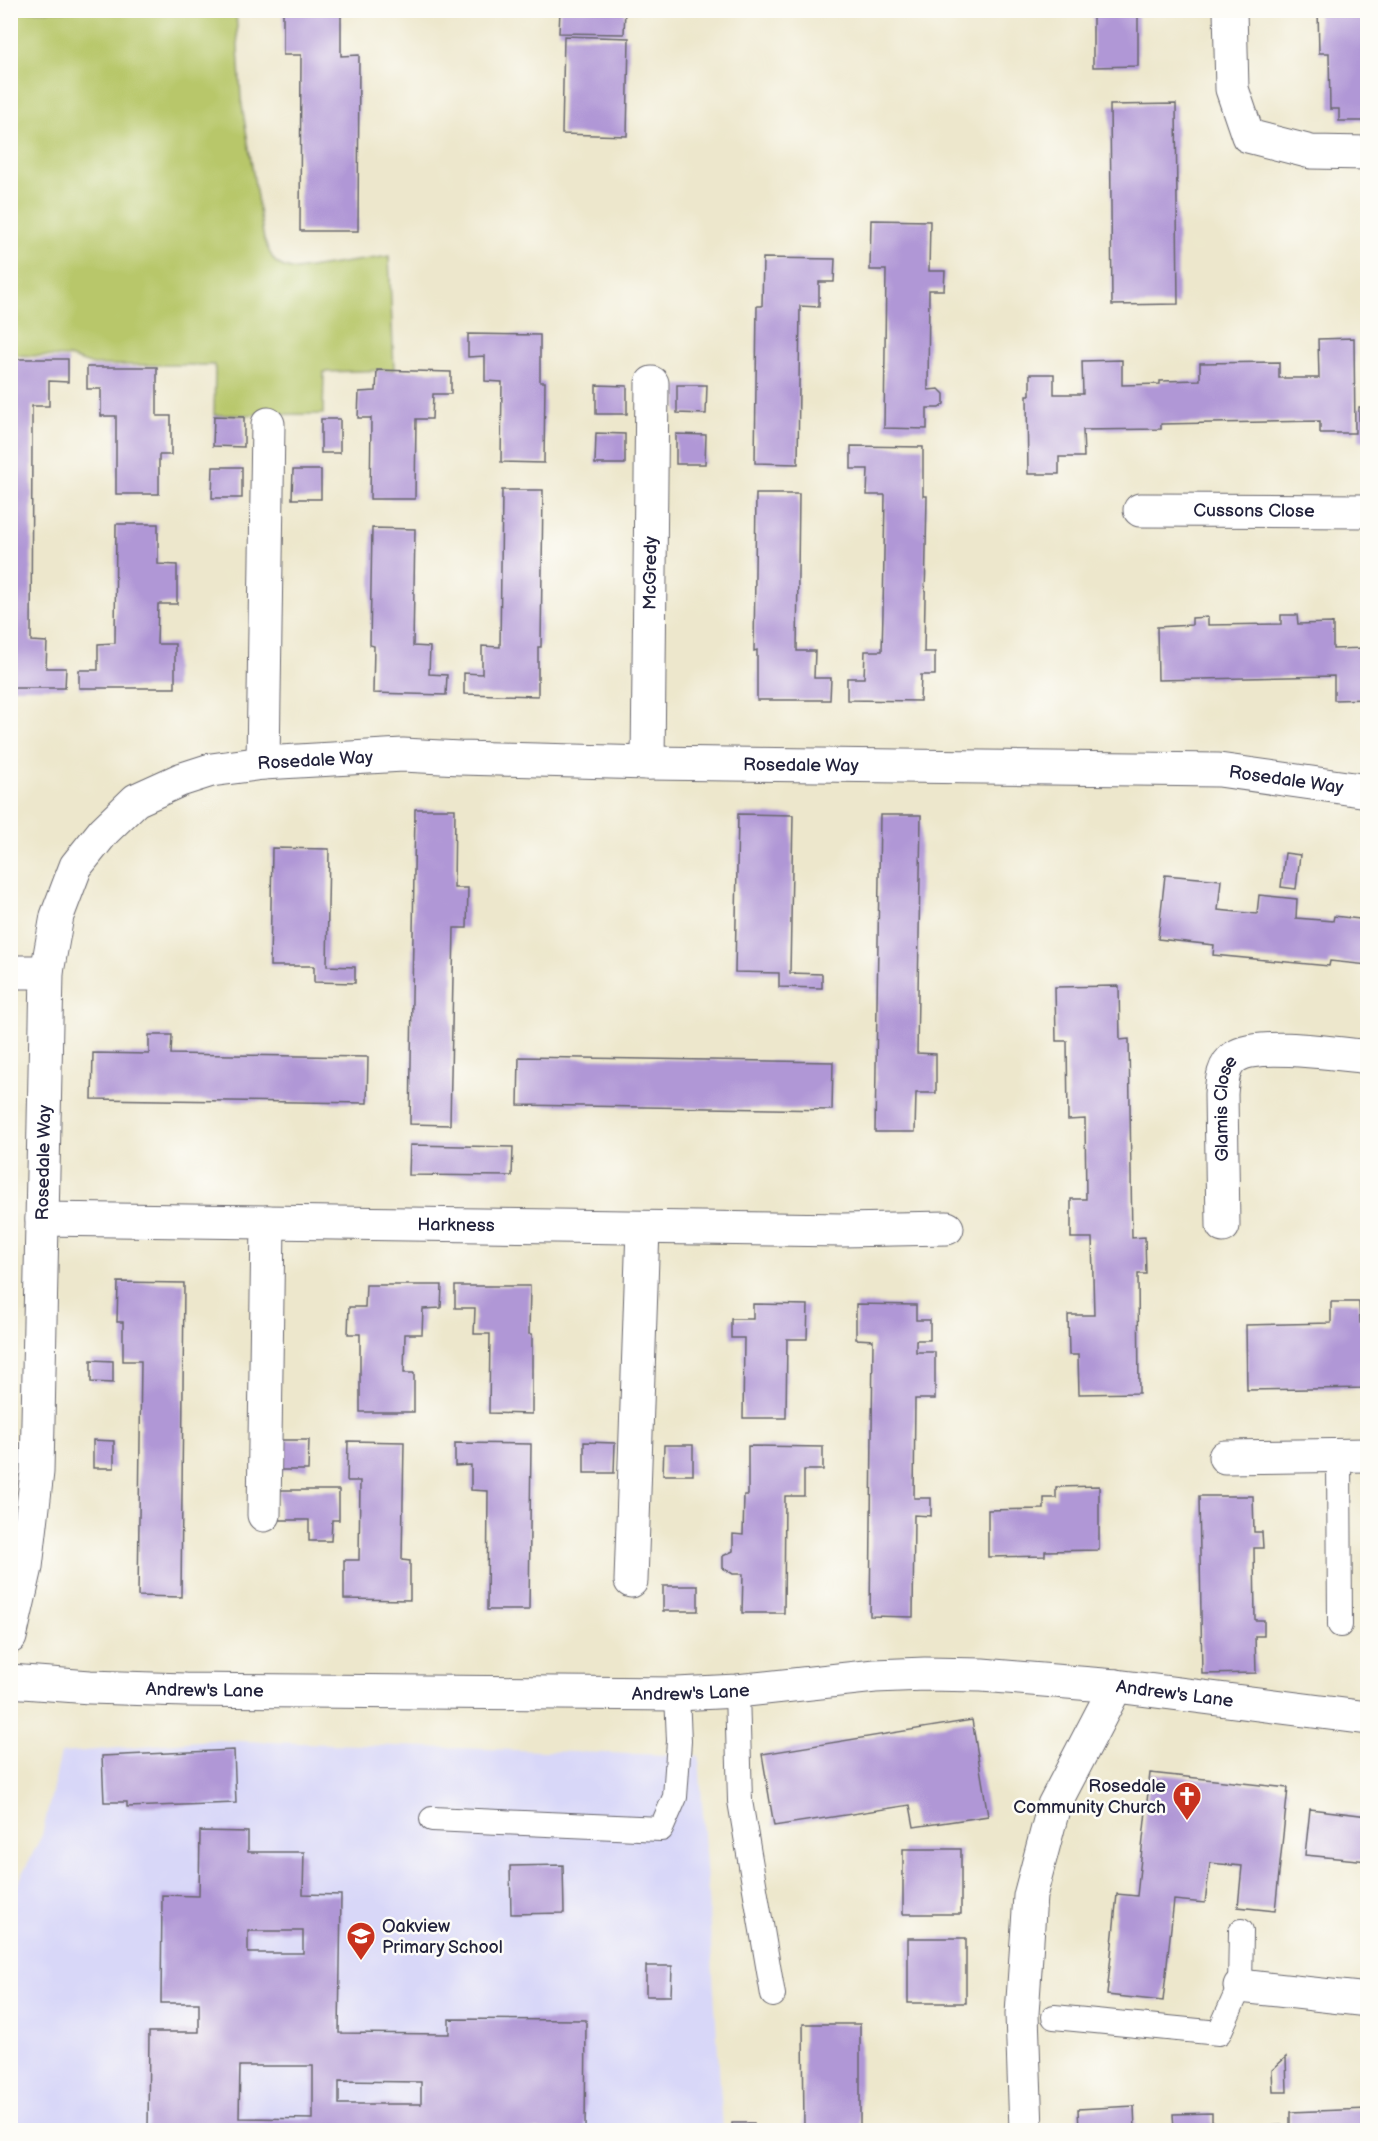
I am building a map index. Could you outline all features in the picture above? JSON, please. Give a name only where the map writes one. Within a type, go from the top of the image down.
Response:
[{"type":"street","points":[[1230,10],[1232,89],[1248,136],[1311,152],[1368,153]]},
{"type":"street","name":"McGredy","points":[[648,763],[652,383]]},
{"type":"street","points":[[263,763],[267,424]]},
{"type":"street","name":"Cussons Close","points":[[1140,510],[1368,511]]},
{"type":"street","name":"Rosedale Way","points":[[10,1637],[26,1567],[37,1472],[46,972],[57,916],[76,866],[104,831],[136,800],[180,780],[211,770],[263,763],[403,755],[648,763],[1219,770],[1368,791]]},
{"type":"street","points":[[10,972],[46,972]]},
{"type":"street","name":"Glamis Close","points":[[1223,1226],[1221,1094],[1227,1066],[1235,1056],[1275,1049],[1368,1056]]},
{"type":"street","name":"Harkness","points":[[42,1219],[842,1230],[947,1228]]},
{"type":"street","points":[[264,1515],[268,1222]]},
{"type":"street","points":[[631,1581],[643,1228]]},
{"type":"street","points":[[1225,1457],[1353,1455]]},
{"type":"street","name":"Andrew's Lane","points":[[10,1681],[90,1687],[185,1690],[677,1694],[737,1691],[875,1676],[982,1675],[1116,1686],[1368,1718]]},
{"type":"street","points":[[1026,2130],[1022,2014],[1030,1896],[1054,1804],[1116,1686]]},
{"type":"street","points":[[1240,1986],[1368,2000]]},
{"type":"lane","points":[[1340,1625],[1353,1455]]},
{"type":"lane","points":[[737,1691],[740,1801],[773,1995]]},
{"type":"lane","points":[[432,1819],[661,1829],[675,1797],[679,1742],[677,1694]]},
{"type":"lane","points":[[1054,2017],[1219,2032],[1240,1986],[1241,1931]]},
{"type":"shaded area","name":"Oakview Primary School","points":[[210,1740],[699,1756],[723,2130],[11,2130],[10,1899],[42,1835],[61,1753]]},
{"type":"green space","points":[[11,11],[236,11],[241,99],[267,247],[278,264],[296,270],[389,256],[394,370],[324,372],[323,414],[214,415],[215,365],[93,365],[69,357],[11,355]]},
{"type":"building","points":[[283,10],[341,10],[341,56],[359,55],[358,231],[300,231],[301,55],[283,55]]},
{"type":"building","points":[[560,10],[625,10],[624,34],[559,33]]},
{"type":"building","points":[[1093,10],[1138,10],[1138,66],[1093,67]]},
{"type":"building","points":[[1318,10],[1368,10],[1368,121],[1339,121],[1339,109],[1330,109],[1329,53],[1319,53]]},
{"type":"building","points":[[564,36],[629,38],[627,136],[562,134]]},
{"type":"building","points":[[1176,104],[1178,304],[1112,305],[1110,105]]},
{"type":"building","points":[[871,220],[930,221],[929,271],[945,271],[944,290],[929,290],[928,390],[939,389],[944,394],[944,404],[939,408],[927,408],[927,429],[884,428],[886,270],[870,270]]},
{"type":"building","points":[[763,258],[835,259],[834,282],[819,282],[819,307],[800,306],[798,464],[755,463],[757,306],[762,306]]},
{"type":"building","points":[[468,334],[540,335],[540,382],[545,382],[544,463],[501,462],[502,382],[485,381],[485,356],[468,357]]},
{"type":"building","points":[[1354,338],[1355,433],[1320,433],[1320,421],[1161,424],[1161,429],[1083,430],[1084,457],[1059,457],[1059,474],[1028,474],[1027,395],[1030,395],[1030,374],[1054,374],[1054,394],[1083,394],[1082,361],[1122,360],[1122,385],[1200,380],[1200,363],[1279,362],[1279,378],[1319,378],[1318,339]]},
{"type":"building","points":[[10,359],[68,359],[68,382],[49,381],[49,406],[32,406],[31,641],[47,642],[46,668],[66,668],[65,688],[10,688]]},
{"type":"building","points":[[87,367],[157,367],[157,416],[171,416],[171,455],[159,455],[159,494],[116,494],[116,416],[101,416],[101,389],[87,389]]},
{"type":"building","points":[[377,370],[451,372],[451,394],[433,394],[432,419],[416,419],[415,499],[370,499],[371,418],[358,418],[359,392],[376,391]]},
{"type":"building","points":[[596,385],[627,386],[627,414],[596,414]]},
{"type":"building","points":[[677,385],[707,385],[706,414],[677,413]]},
{"type":"building","points":[[1359,407],[1368,407],[1368,441],[1359,441]]},
{"type":"building","points":[[214,416],[244,417],[244,447],[213,446]]},
{"type":"building","points":[[321,419],[340,419],[340,453],[321,453]]},
{"type":"building","points":[[596,433],[625,434],[625,464],[595,464]]},
{"type":"building","points":[[676,434],[706,435],[705,464],[676,464]]},
{"type":"building","points":[[851,446],[923,447],[923,496],[927,496],[924,652],[935,652],[935,675],[921,675],[920,701],[847,700],[847,678],[864,678],[865,651],[882,651],[885,495],[867,495],[868,469],[851,469]]},
{"type":"building","points":[[213,467],[242,467],[242,498],[212,498]]},
{"type":"building","points":[[293,470],[321,470],[321,499],[292,499]]},
{"type":"building","points":[[502,490],[543,490],[541,647],[538,647],[538,696],[464,694],[464,673],[482,674],[482,646],[500,647]]},
{"type":"building","points":[[756,494],[799,494],[797,651],[815,651],[814,678],[831,678],[830,700],[757,700],[757,650],[754,651]]},
{"type":"building","points":[[116,524],[158,524],[158,564],[177,565],[177,604],[158,604],[157,644],[175,644],[175,688],[79,688],[79,670],[98,670],[98,644],[115,643]]},
{"type":"building","points":[[372,528],[415,529],[413,646],[430,647],[429,674],[447,675],[446,695],[373,693],[374,646],[370,645]]},
{"type":"building","points":[[1281,615],[1297,615],[1298,624],[1333,623],[1333,649],[1368,648],[1368,699],[1334,700],[1334,676],[1158,680],[1157,627],[1192,625],[1192,618],[1208,617],[1208,625],[1281,624]]},
{"type":"building","points":[[415,809],[455,809],[454,888],[468,888],[467,928],[454,928],[450,1125],[410,1124]]},
{"type":"building","points":[[738,814],[793,815],[790,973],[822,974],[822,988],[779,987],[779,973],[735,972]]},
{"type":"building","points":[[880,815],[921,815],[917,1053],[936,1054],[936,1093],[916,1093],[915,1132],[875,1132]]},
{"type":"building","points":[[272,848],[329,849],[327,966],[355,967],[355,983],[314,982],[314,966],[270,966]]},
{"type":"building","points":[[1285,853],[1300,855],[1296,889],[1281,887]]},
{"type":"building","points":[[1165,875],[1221,880],[1218,910],[1257,914],[1259,895],[1297,899],[1296,918],[1333,921],[1334,916],[1368,920],[1368,965],[1330,961],[1329,966],[1213,955],[1214,945],[1158,939]]},
{"type":"building","points":[[1119,986],[1120,1040],[1129,1039],[1132,1238],[1145,1237],[1146,1274],[1138,1274],[1139,1393],[1079,1394],[1078,1355],[1069,1355],[1068,1315],[1094,1315],[1092,1238],[1071,1238],[1071,1199],[1086,1199],[1085,1119],[1068,1120],[1067,1041],[1056,1041],[1055,987]]},
{"type":"building","points":[[149,1035],[172,1035],[171,1054],[368,1057],[367,1103],[92,1099],[93,1053],[149,1054]]},
{"type":"building","points":[[519,1057],[833,1062],[832,1110],[518,1105]]},
{"type":"building","points":[[410,1145],[513,1147],[512,1176],[409,1175]]},
{"type":"building","points":[[118,1282],[184,1283],[181,1597],[138,1596],[141,1361],[123,1361],[123,1322],[117,1322]]},
{"type":"building","points":[[366,1285],[442,1285],[441,1308],[423,1309],[422,1334],[405,1334],[404,1373],[414,1373],[414,1412],[360,1412],[360,1334],[348,1334],[349,1307],[365,1307]]},
{"type":"building","points":[[455,1286],[530,1286],[532,1414],[489,1413],[490,1334],[474,1334],[475,1308],[455,1308]]},
{"type":"building","points":[[1331,1302],[1359,1302],[1360,1323],[1368,1323],[1368,1388],[1247,1390],[1246,1325],[1331,1323]]},
{"type":"building","points":[[753,1304],[808,1305],[807,1339],[787,1339],[786,1418],[743,1418],[744,1338],[731,1338],[731,1319],[753,1319]]},
{"type":"building","points":[[856,1304],[916,1305],[916,1320],[930,1320],[930,1340],[916,1340],[916,1352],[935,1352],[935,1399],[915,1399],[914,1498],[931,1498],[931,1516],[914,1515],[913,1617],[870,1616],[873,1340],[856,1339]]},
{"type":"building","points":[[91,1360],[113,1361],[113,1383],[91,1382]]},
{"type":"building","points":[[93,1440],[114,1441],[114,1468],[93,1468]]},
{"type":"building","points":[[280,1440],[309,1440],[308,1470],[279,1470]]},
{"type":"building","points":[[348,1441],[404,1442],[402,1560],[410,1561],[410,1600],[344,1599],[344,1560],[359,1560],[360,1481],[347,1481]]},
{"type":"building","points":[[584,1442],[615,1443],[614,1473],[584,1473]]},
{"type":"building","points":[[455,1443],[531,1444],[529,1610],[487,1610],[488,1491],[471,1490],[471,1465],[455,1466]]},
{"type":"building","points":[[664,1445],[693,1445],[693,1475],[663,1475]]},
{"type":"building","points":[[748,1446],[823,1447],[823,1470],[804,1470],[804,1496],[785,1496],[784,1613],[742,1613],[743,1574],[733,1574],[723,1568],[723,1556],[733,1551],[733,1534],[743,1535],[744,1495],[748,1495]]},
{"type":"building","points":[[1099,1486],[1099,1550],[1045,1551],[1045,1556],[988,1557],[988,1510],[1044,1509],[1044,1498],[1056,1498],[1056,1487]]},
{"type":"building","points":[[279,1490],[339,1490],[339,1520],[332,1520],[331,1541],[309,1541],[309,1520],[279,1520]]},
{"type":"building","points":[[1199,1496],[1253,1496],[1254,1532],[1262,1532],[1263,1548],[1254,1548],[1255,1620],[1264,1620],[1264,1636],[1255,1636],[1256,1673],[1202,1674]]},
{"type":"building","points":[[663,1586],[698,1586],[698,1611],[663,1611]]},
{"type":"building","points":[[972,1720],[988,1816],[914,1827],[910,1805],[774,1826],[762,1754]]},
{"type":"building","points":[[234,1750],[236,1803],[127,1807],[127,1802],[104,1802],[102,1756]]},
{"type":"building","points":[[1150,1773],[1288,1788],[1275,1911],[1238,1907],[1242,1866],[1210,1863],[1205,1903],[1174,1900],[1163,2001],[1107,1995],[1117,1894],[1137,1896]]},
{"type":"building","points":[[1310,1809],[1368,1816],[1368,1861],[1305,1855]]},
{"type":"building","points":[[200,1831],[248,1832],[248,1852],[304,1852],[303,1894],[341,1895],[339,2033],[449,2034],[449,2019],[586,2020],[585,2130],[148,2130],[149,2032],[199,2032],[199,2003],[161,2003],[162,1895],[199,1896]],"holes":[[[248,1931],[303,1931],[303,1953],[248,1953]],[[240,2066],[313,2066],[313,2119],[239,2118]],[[339,2081],[421,2082],[421,2104],[339,2104]]]},
{"type":"building","points":[[903,1849],[961,1849],[961,1914],[903,1914]]},
{"type":"building","points":[[563,1865],[564,1913],[511,1914],[510,1866]]},
{"type":"building","points":[[1366,1931],[1368,1931],[1368,1965],[1362,1964]]},
{"type":"building","points":[[908,1938],[966,1938],[966,2003],[908,2003]]},
{"type":"building","points":[[646,1966],[672,1966],[671,1996],[646,1996]]},
{"type":"building","points":[[803,2024],[860,2024],[860,2130],[804,2130]]},
{"type":"building","points":[[1286,2057],[1287,2092],[1273,2092],[1272,2070]]},
{"type":"building","points":[[1134,2106],[1135,2130],[1079,2130],[1078,2109]]},
{"type":"building","points":[[1368,2109],[1368,2130],[1174,2130],[1173,2114],[1212,2113],[1212,2128],[1290,2125],[1290,2112]]},
{"type":"building","points":[[732,2123],[754,2123],[754,2130],[732,2130]]},
{"type":"place","name":"Rosedale Community Church","points":[[1187,1822]]},
{"type":"place","name":"Oakview Primary School","points":[[361,1962]]}]
